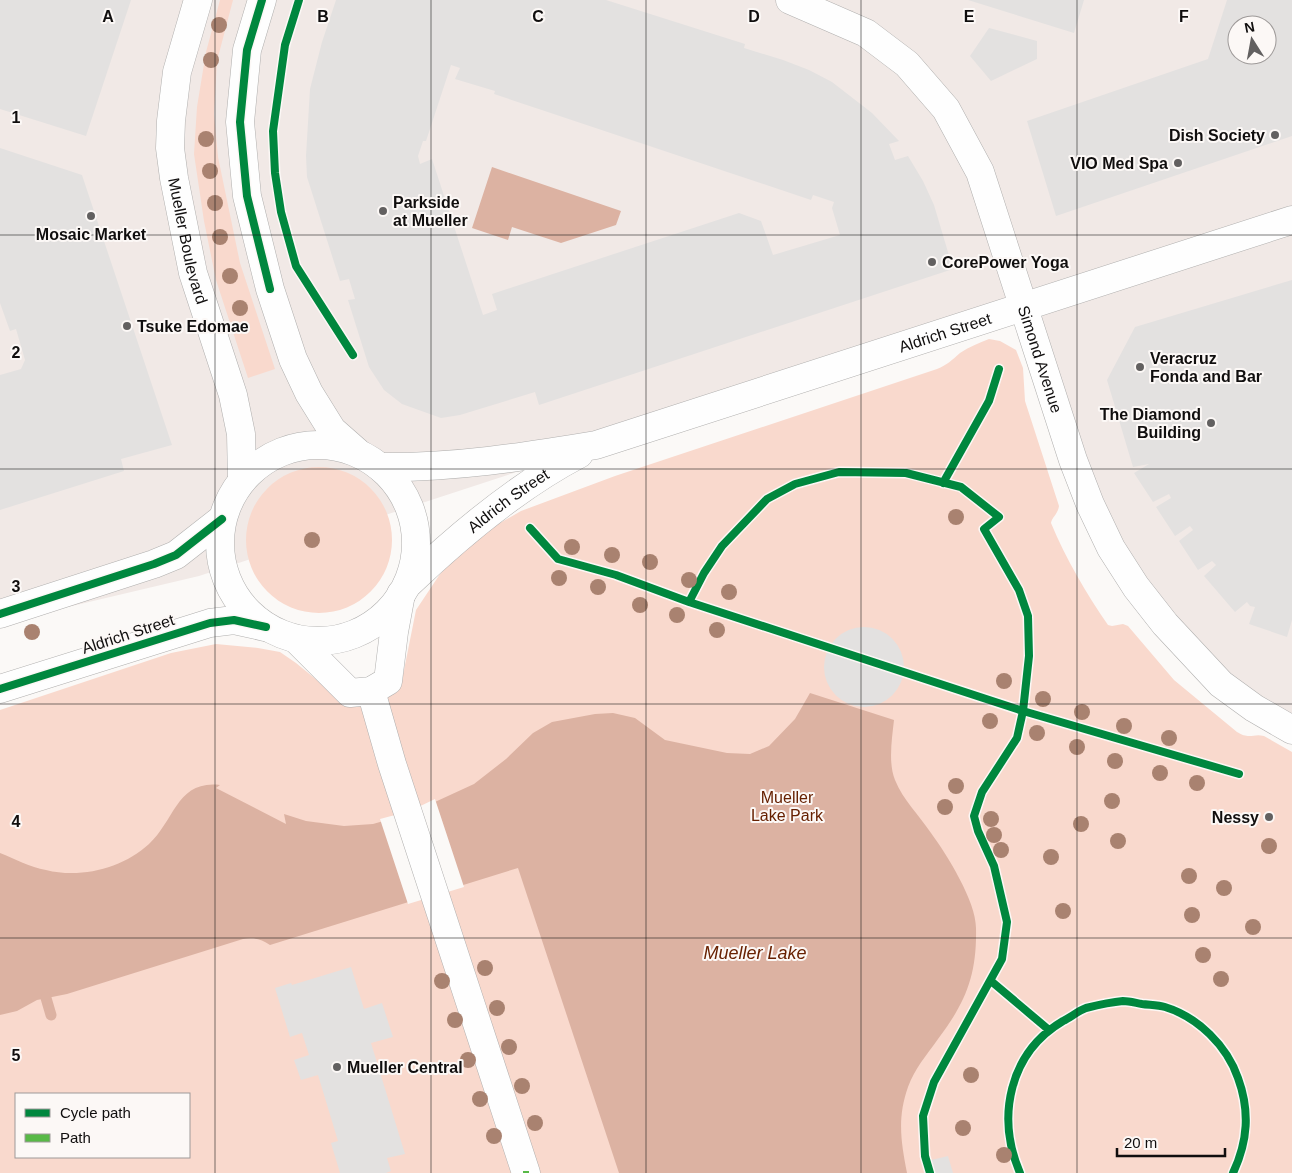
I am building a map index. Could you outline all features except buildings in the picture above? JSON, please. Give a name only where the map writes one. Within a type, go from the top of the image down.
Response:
[{"type":"street","name":"Mueller Boulevard","points":[[198,0],[177,72],[170,148],[177,196],[193,273],[233,395],[241,434],[242,480]]},
{"type":"street","points":[[262,0],[246,50],[240,122],[247,196],[270,289],[293,359],[332,430],[370,461],[394,481],[405,498],[412,514],[416,532],[416,553],[404,590],[394,632],[388,681],[371,692],[350,693],[296,639],[266,627],[243,608],[227,583],[219,550],[222,519],[232,494],[242,480],[266,460],[281,452],[298,447],[320,445],[338,447],[370,461]]},
{"type":"street","name":"Simond Avenue","points":[[790,0],[866,33],[907,64],[946,109],[980,172],[1073,460],[1110,548],[1136,587],[1165,624],[1221,684],[1254,708],[1292,730]]},
{"type":"street","name":"Aldrich Street","points":[[296,639],[315,641],[346,637],[373,624],[396,602],[404,590],[440,553],[515,494],[559,464],[596,445],[1292,220]]},
{"type":"street","name":"Aldrich Street","points":[[370,461],[419,467],[490,461],[596,445]]},
{"type":"street","points":[[0,614],[154,564],[176,555],[222,519]]},
{"type":"street","name":"Aldrich Street","points":[[0,689],[210,623],[234,620],[266,627]]},
{"type":"street","points":[[371,692],[392,764],[450,938],[524,1172]]},
{"type":"shaded area","points":[[0,0],[1292,0],[1292,730],[1254,708],[1136,587],[1024,306],[199,576],[0,623]]},
{"type":"green space","points":[[220,0],[233,0],[217,61],[214,114],[218,157],[240,263],[275,369],[248,378],[216,280],[204,221],[194,154],[197,107],[206,52]]},
{"type":"green space","name":"Mueller Lake Park","points":[[989,339],[1000,341],[1016,350],[1023,368],[1025,401],[1059,506],[1051,523],[1077,576],[1108,625],[1123,624],[1128,626],[1174,680],[1237,732],[1245,736],[1264,736],[1292,752],[1292,1173],[0,1173],[0,710],[171,653],[216,644],[280,652],[345,703],[401,685],[416,610],[440,574],[461,551],[484,532],[521,511],[615,476],[937,369],[974,345]]},
{"type":"green space","points":[[319,467],[347,473],[370,489],[386,512],[392,540],[386,568],[370,591],[347,607],[319,613],[291,607],[268,591],[252,568],[246,540],[252,512],[268,489],[291,473]]},
{"type":"water","points":[[492,167],[621,211],[616,225],[561,243],[512,227],[508,240],[472,228]]},
{"type":"water","name":"Mueller Lake","points":[[810,693],[894,720],[891,758],[895,780],[907,801],[945,853],[960,879],[975,917],[976,945],[968,987],[948,1026],[914,1074],[902,1109],[901,1130],[907,1173],[619,1173],[518,868],[270,945],[257,939],[243,939],[67,994],[37,1000],[17,1011],[0,1015],[0,853],[34,867],[59,872],[87,872],[114,865],[139,852],[149,844],[185,795],[194,789],[206,785],[220,785],[216,788],[286,824],[284,814],[306,821],[344,826],[373,824],[411,813],[474,784],[506,759],[533,733],[552,722],[595,714],[613,713],[635,718],[665,740],[727,753],[750,754],[769,746],[795,719]]},
{"type":"pier","points":[[435,799],[464,887],[408,904],[380,819],[410,811]]},
{"type":"waterway","points":[[46,998],[51,1015]]},
{"type":"cycle path","points":[[262,0],[247,50],[240,122],[247,196],[270,289]]},
{"type":"cycle path","points":[[299,0],[285,45],[273,131],[275,173],[281,212],[296,266],[353,355]]},
{"type":"cycle path","points":[[943,483],[989,401],[999,369]]},
{"type":"cycle path","points":[[689,602],[704,573],[722,546],[767,499],[795,484],[839,472],[906,473],[961,487],[999,517],[984,529],[1019,590],[1028,616],[1029,656],[1023,711],[1017,738],[982,792],[974,816],[978,831],[994,866],[1007,922],[1002,959],[934,1082],[923,1116],[925,1156],[930,1173]]},
{"type":"cycle path","points":[[0,614],[154,564],[176,555],[222,519]]},
{"type":"cycle path","points":[[530,528],[558,559],[616,575],[689,602],[1023,711],[1239,774]]},
{"type":"cycle path","points":[[0,689],[210,623],[234,620],[266,627]]},
{"type":"cycle path","points":[[991,981],[1049,1030]]},
{"type":"cycle path","points":[[1020,1173],[1013,1152],[1009,1130],[1012,1088],[1019,1068],[1030,1050],[1045,1034],[1063,1021],[1086,1008],[1123,1001],[1162,1006],[1189,1018],[1210,1034],[1227,1055],[1242,1090],[1246,1114],[1242,1149],[1233,1173]]},
{"type":"place","name":"Dish Society","points":[[1275,135]]},
{"type":"place","name":"VIO Med Spa","points":[[1178,163]]},
{"type":"place","name":"Parkside at Mueller","points":[[383,211]]},
{"type":"place","name":"Mosaic Market","points":[[91,216]]},
{"type":"place","name":"CorePower Yoga","points":[[932,262]]},
{"type":"place","name":"Tsuke Edomae","points":[[127,326]]},
{"type":"place","name":"Veracruz Fonda and Bar","points":[[1140,367]]},
{"type":"place","name":"The Diamond Building","points":[[1211,423]]},
{"type":"place","name":"Nessy","points":[[1269,817]]},
{"type":"place","name":"Mueller Central","points":[[337,1067]]}]
